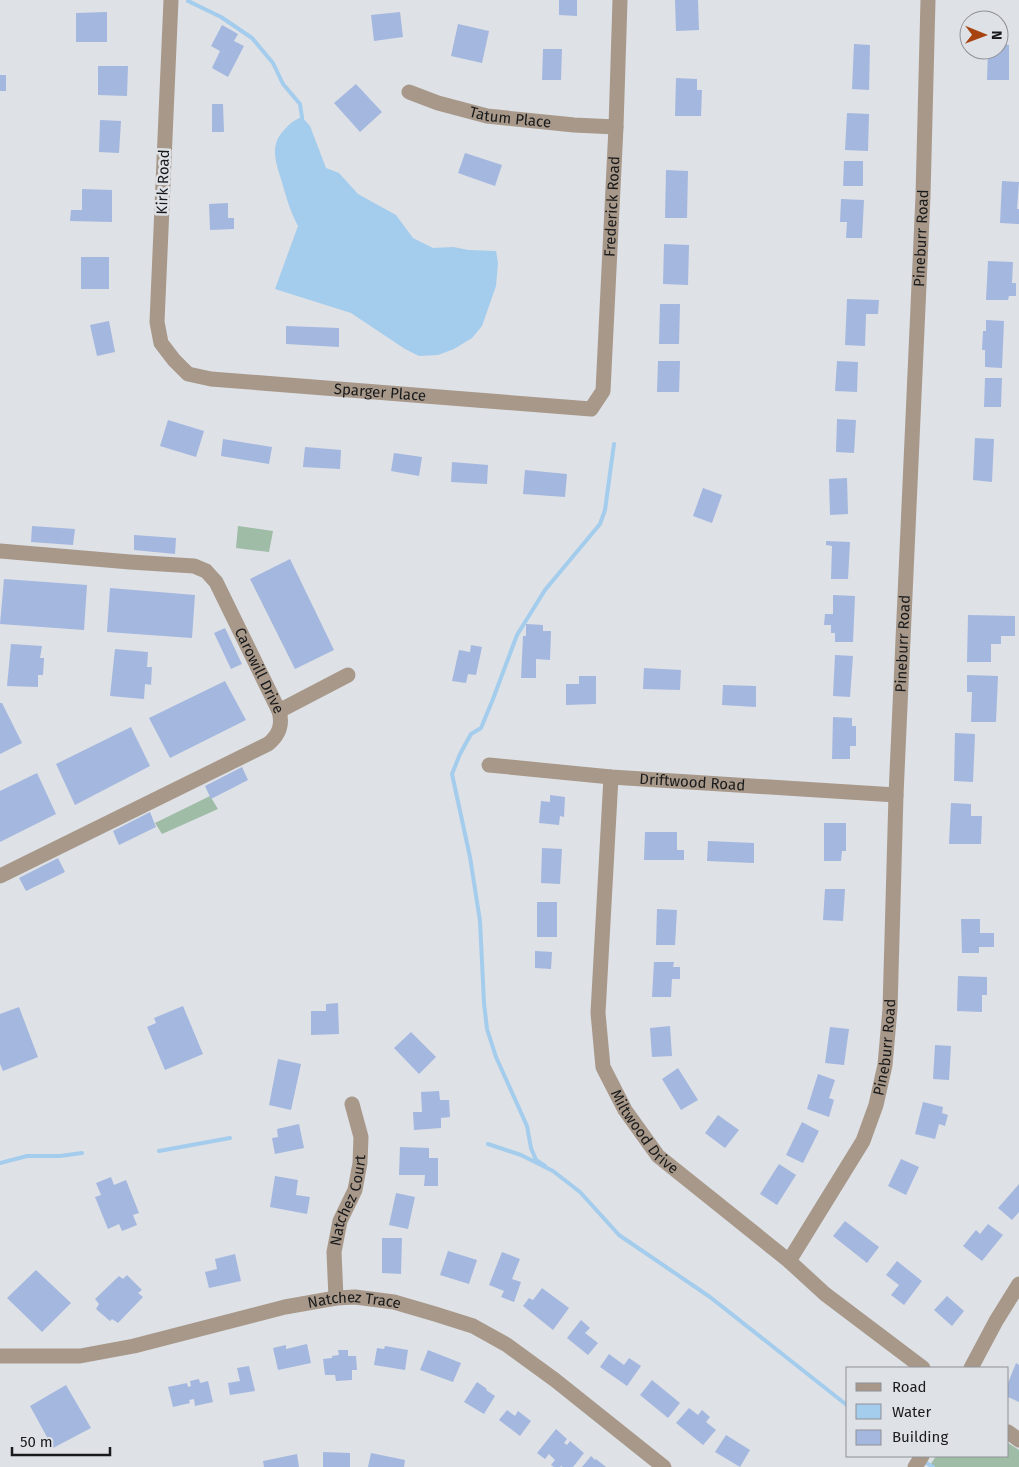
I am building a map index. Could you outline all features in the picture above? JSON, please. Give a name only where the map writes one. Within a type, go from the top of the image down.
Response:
[{"type":"street","name":"Kirk Road","points":[[171,0],[157,322],[161,343],[174,360]]},
{"type":"street","name":"Frederick Road","points":[[591,409],[603,392],[616,127],[620,0]]},
{"type":"street","name":"Pineburr Road","points":[[788,1261],[863,1141],[876,1105],[885,1065],[890,1009],[896,795],[922,206],[928,0]]},
{"type":"street","name":"Tatum Place","points":[[409,92],[438,103],[487,116],[574,125],[616,127]]},
{"type":"street","name":"Sparger Place","points":[[174,360],[188,374],[211,379],[591,409]]},
{"type":"street","name":"Carowill Drive","points":[[0,551],[201,568],[212,576],[216,582],[279,711],[281,726],[274,739],[268,744],[0,876]]},
{"type":"street","points":[[279,711],[348,675]]},
{"type":"street","name":"Driftwood Road","points":[[489,765],[611,777],[896,795]]},
{"type":"street","name":"Miltwood Drive","points":[[611,777],[598,1013],[603,1067],[624,1110],[658,1156],[788,1261],[825,1294],[922,1367]]},
{"type":"street","name":"Natchez Court","points":[[336,1298],[334,1252],[340,1221],[355,1190],[360,1163],[361,1137],[352,1104]]},
{"type":"street","points":[[972,1367],[996,1321],[1019,1284]]},
{"type":"street","name":"Natchez Trace","points":[[0,1356],[80,1356],[134,1346],[284,1307],[336,1298],[355,1297],[394,1302],[472,1326],[507,1345],[555,1380],[664,1467]]},
{"type":"green space","points":[[238,526],[273,531],[269,552],[236,548]]},
{"type":"green space","points":[[210,796],[218,809],[162,834],[155,823]]},
{"type":"green space","points":[[1009,1444],[1019,1450],[1019,1467],[929,1467],[935,1457],[1009,1457]]},
{"type":"water","points":[[302,117],[310,126],[326,168],[339,173],[358,194],[396,215],[413,238],[433,248],[453,247],[469,250],[496,251],[498,263],[496,286],[482,326],[472,338],[454,349],[438,355],[419,356],[405,349],[351,313],[275,289],[298,226],[289,206],[278,170],[275,148],[280,135],[291,123]]},
{"type":"building","points":[[559,0],[577,0],[577,16],[559,15]]},
{"type":"building","points":[[675,0],[698,0],[699,30],[676,31]]},
{"type":"building","points":[[107,12],[107,42],[76,42],[76,13]]},
{"type":"building","points":[[400,12],[403,37],[374,41],[371,15]]},
{"type":"building","points":[[458,24],[489,31],[482,63],[451,56]]},
{"type":"building","points":[[222,25],[238,34],[234,41],[244,46],[228,77],[212,68],[220,51],[211,46]]},
{"type":"building","points":[[854,44],[870,45],[869,90],[852,89]]},
{"type":"building","points":[[543,49],[562,49],[561,80],[542,80]]},
{"type":"building","points":[[988,60],[1009,60],[1009,80],[987,80]]},
{"type":"building","points":[[98,66],[128,66],[127,96],[98,95]]},
{"type":"building","points":[[0,75],[6,75],[6,91],[0,91]]},
{"type":"building","points":[[676,78],[697,79],[697,90],[702,90],[701,116],[675,116]]},
{"type":"building","points":[[356,84],[382,112],[360,132],[334,103]]},
{"type":"building","points":[[212,104],[223,104],[224,132],[212,132]]},
{"type":"building","points":[[847,113],[869,114],[868,151],[845,150]]},
{"type":"building","points":[[100,120],[121,121],[119,153],[99,152]]},
{"type":"building","points":[[465,153],[502,165],[495,186],[458,173]]},
{"type":"building","points":[[844,161],[863,161],[863,186],[843,186]]},
{"type":"building","points":[[666,170],[688,171],[687,218],[665,218]]},
{"type":"building","points":[[1002,181],[1019,182],[1017,209],[1019,209],[1019,224],[1000,223]]},
{"type":"building","points":[[82,189],[112,190],[112,222],[70,221],[71,210],[82,210]]},
{"type":"building","points":[[841,199],[864,200],[862,238],[846,238],[847,222],[840,222]]},
{"type":"building","points":[[228,203],[228,218],[234,218],[234,229],[210,230],[209,204]]},
{"type":"building","points":[[664,244],[689,245],[688,285],[663,284]]},
{"type":"building","points":[[81,257],[109,257],[109,289],[81,289]]},
{"type":"building","points":[[988,261],[1013,262],[1012,283],[1016,283],[1016,296],[1009,296],[1008,300],[986,300]]},
{"type":"building","points":[[847,299],[879,300],[878,314],[866,314],[865,346],[845,345]]},
{"type":"building","points":[[660,304],[680,304],[679,344],[659,344]]},
{"type":"building","points":[[986,320],[1004,321],[1002,368],[985,367],[985,350],[982,350],[983,331],[986,331]]},
{"type":"building","points":[[109,321],[115,352],[97,356],[90,325]]},
{"type":"building","points":[[286,326],[339,328],[339,347],[286,344]]},
{"type":"building","points":[[658,361],[680,361],[679,392],[657,392]]},
{"type":"building","points":[[837,361],[858,362],[857,392],[835,391]]},
{"type":"building","points":[[985,378],[1002,378],[1001,407],[984,407]]},
{"type":"building","points":[[837,419],[856,420],[854,453],[836,452]]},
{"type":"building","points":[[168,420],[204,431],[196,457],[160,446]]},
{"type":"building","points":[[975,438],[994,439],[992,482],[973,480]]},
{"type":"building","points":[[223,439],[272,447],[269,464],[221,456]]},
{"type":"building","points":[[305,447],[341,450],[340,469],[303,467]]},
{"type":"building","points":[[394,453],[422,457],[419,476],[391,471]]},
{"type":"building","points":[[452,462],[488,465],[487,484],[451,482]]},
{"type":"building","points":[[525,470],[567,474],[565,497],[523,494]]},
{"type":"building","points":[[847,478],[848,514],[830,515],[829,479]]},
{"type":"building","points":[[703,488],[722,495],[712,523],[693,516]]},
{"type":"building","points":[[32,526],[75,529],[73,545],[31,542]]},
{"type":"building","points":[[134,535],[176,538],[175,554],[134,550]]},
{"type":"building","points":[[826,541],[850,542],[848,579],[831,579],[832,546],[826,545]]},
{"type":"building","points":[[290,559],[334,650],[295,669],[250,579]]},
{"type":"building","points":[[4,579],[87,585],[84,630],[0,624]]},
{"type":"building","points":[[110,588],[195,595],[192,638],[107,632]]},
{"type":"building","points":[[833,595],[855,596],[853,642],[835,642],[835,633],[831,633],[831,625],[824,625],[825,614],[833,614]]},
{"type":"building","points":[[968,615],[1015,616],[1015,636],[1001,636],[1001,644],[991,644],[991,662],[967,662]]},
{"type":"building","points":[[526,624],[543,625],[543,631],[551,631],[550,660],[536,659],[536,678],[521,678],[523,636],[526,636]]},
{"type":"building","points":[[225,628],[242,664],[231,669],[214,633]]},
{"type":"building","points":[[11,644],[42,646],[40,658],[44,658],[43,675],[38,675],[38,687],[7,686]]},
{"type":"building","points":[[471,645],[482,647],[476,675],[468,674],[466,683],[452,681],[459,650],[470,652]]},
{"type":"building","points":[[115,649],[148,652],[147,667],[152,667],[151,685],[145,684],[144,699],[110,696]]},
{"type":"building","points":[[835,655],[853,656],[850,697],[833,696]]},
{"type":"building","points":[[644,668],[681,670],[680,690],[643,689]]},
{"type":"building","points":[[967,675],[998,676],[996,722],[971,722],[972,692],[967,692]]},
{"type":"building","points":[[579,676],[596,676],[596,704],[566,705],[566,684],[579,684]]},
{"type":"building","points":[[225,681],[246,720],[170,758],[149,718]]},
{"type":"building","points":[[723,685],[756,686],[756,707],[722,705]]},
{"type":"building","points":[[0,703],[2,703],[22,743],[0,754]]},
{"type":"building","points":[[833,717],[852,718],[852,726],[856,726],[856,746],[850,746],[850,759],[832,759]]},
{"type":"building","points":[[131,727],[150,766],[75,805],[56,764]]},
{"type":"building","points":[[955,733],[975,734],[973,782],[954,781]]},
{"type":"building","points":[[242,767],[248,780],[211,799],[205,786]]},
{"type":"building","points":[[37,773],[56,814],[0,842],[0,791]]},
{"type":"building","points":[[550,795],[565,797],[564,817],[560,816],[559,825],[539,823],[541,801],[550,802]]},
{"type":"building","points":[[951,803],[971,804],[971,816],[982,816],[981,844],[949,844]]},
{"type":"building","points":[[150,812],[156,827],[119,845],[113,831]]},
{"type":"building","points":[[824,823],[846,823],[846,851],[842,851],[841,861],[824,861]]},
{"type":"building","points":[[645,832],[677,832],[677,850],[684,850],[684,860],[644,860]]},
{"type":"building","points":[[708,841],[754,843],[754,863],[707,861]]},
{"type":"building","points":[[542,848],[562,849],[560,884],[541,883]]},
{"type":"building","points":[[58,858],[65,872],[26,891],[19,878]]},
{"type":"building","points":[[825,889],[845,889],[843,921],[823,920]]},
{"type":"building","points":[[537,902],[557,902],[557,937],[537,937]]},
{"type":"building","points":[[657,909],[677,910],[675,945],[656,945]]},
{"type":"building","points":[[961,919],[980,919],[980,933],[994,933],[994,947],[979,947],[979,953],[962,953]]},
{"type":"building","points":[[535,951],[552,952],[551,969],[535,968]]},
{"type":"building","points":[[654,962],[674,962],[673,967],[680,967],[680,979],[672,979],[671,997],[652,997]]},
{"type":"building","points":[[958,976],[987,977],[987,995],[982,995],[982,1012],[957,1011]]},
{"type":"building","points":[[338,1003],[339,1034],[311,1035],[311,1011],[326,1011],[326,1004]]},
{"type":"building","points":[[183,1006],[203,1054],[165,1070],[147,1027],[156,1023],[154,1018]]},
{"type":"building","points":[[19,1007],[38,1057],[3,1071],[0,1064],[0,1014]]},
{"type":"building","points":[[670,1026],[672,1056],[652,1057],[650,1028]]},
{"type":"building","points":[[830,1027],[849,1029],[844,1065],[825,1063]]},
{"type":"building","points":[[411,1032],[436,1057],[419,1074],[394,1048]]},
{"type":"building","points":[[935,1045],[951,1046],[949,1080],[933,1079]]},
{"type":"building","points":[[278,1059],[301,1064],[291,1110],[269,1105]]},
{"type":"building","points":[[678,1068],[698,1100],[681,1110],[662,1079]]},
{"type":"building","points":[[818,1074],[835,1080],[829,1098],[834,1100],[829,1117],[807,1109]]},
{"type":"building","points":[[439,1091],[440,1100],[449,1100],[450,1117],[441,1118],[441,1128],[414,1130],[413,1112],[422,1112],[421,1092]]},
{"type":"building","points":[[923,1102],[943,1107],[942,1113],[948,1115],[945,1126],[939,1124],[935,1139],[915,1134]]},
{"type":"building","points":[[718,1115],[739,1130],[725,1148],[705,1133]]},
{"type":"building","points":[[802,1122],[819,1131],[803,1163],[786,1155]]},
{"type":"building","points":[[299,1124],[304,1148],[275,1154],[272,1138],[278,1137],[277,1129]]},
{"type":"building","points":[[400,1147],[429,1148],[429,1158],[438,1158],[438,1186],[424,1186],[425,1175],[399,1175]]},
{"type":"building","points":[[901,1159],[919,1167],[906,1195],[888,1186]]},
{"type":"building","points":[[779,1164],[796,1175],[777,1205],[760,1194]]},
{"type":"building","points":[[275,1176],[298,1180],[296,1195],[310,1197],[307,1214],[270,1207]]},
{"type":"building","points":[[111,1177],[114,1185],[126,1180],[139,1213],[133,1215],[137,1225],[122,1231],[119,1224],[108,1229],[95,1197],[101,1195],[96,1183]]},
{"type":"building","points":[[1019,1184],[1019,1212],[1012,1220],[998,1208]]},
{"type":"building","points":[[396,1193],[415,1197],[408,1229],[389,1225]]},
{"type":"building","points":[[845,1221],[879,1247],[867,1263],[833,1236]]},
{"type":"building","points":[[988,1224],[1003,1235],[982,1261],[963,1246],[976,1230],[980,1234]]},
{"type":"building","points":[[382,1238],[402,1238],[401,1274],[382,1273]]},
{"type":"building","points":[[448,1251],[477,1260],[469,1284],[440,1275]]},
{"type":"building","points":[[502,1252],[520,1259],[512,1279],[521,1282],[514,1302],[501,1297],[504,1291],[489,1285]]},
{"type":"building","points":[[235,1254],[241,1281],[209,1288],[205,1272],[217,1269],[215,1259]]},
{"type":"building","points":[[897,1261],[922,1281],[904,1305],[891,1295],[899,1285],[886,1275]]},
{"type":"building","points":[[36,1270],[71,1303],[42,1332],[7,1298]]},
{"type":"building","points":[[127,1275],[142,1290],[138,1293],[143,1297],[118,1323],[112,1319],[110,1321],[96,1309],[99,1304],[95,1299],[119,1276],[123,1279]]},
{"type":"building","points":[[542,1288],[569,1308],[553,1330],[523,1306],[529,1298],[533,1300]]},
{"type":"building","points":[[947,1296],[964,1311],[952,1326],[934,1310]]},
{"type":"building","points":[[581,1320],[590,1328],[585,1333],[598,1343],[588,1355],[567,1338]]},
{"type":"building","points":[[307,1344],[311,1363],[278,1370],[273,1348],[286,1345],[286,1349]]},
{"type":"building","points":[[385,1346],[408,1350],[405,1370],[374,1365],[377,1348],[384,1349]]},
{"type":"building","points":[[338,1350],[348,1350],[348,1356],[356,1356],[357,1370],[352,1370],[352,1380],[336,1381],[335,1375],[325,1375],[323,1359],[339,1355]]},
{"type":"building","points":[[428,1350],[461,1363],[453,1382],[420,1370]]},
{"type":"building","points":[[609,1354],[624,1365],[629,1358],[641,1366],[627,1386],[600,1367]]},
{"type":"building","points":[[1016,1363],[1019,1365],[1019,1402],[1009,1397],[1009,1380]]},
{"type":"building","points":[[249,1366],[255,1391],[230,1395],[228,1383],[240,1381],[237,1368]]},
{"type":"building","points":[[199,1379],[200,1383],[208,1381],[213,1402],[195,1406],[194,1399],[189,1400],[190,1403],[173,1407],[168,1387],[187,1383],[188,1387],[191,1386],[190,1381]]},
{"type":"building","points":[[652,1380],[680,1403],[668,1418],[640,1395]]},
{"type":"building","points":[[477,1382],[495,1396],[484,1414],[464,1402]]},
{"type":"building","points":[[66,1385],[91,1428],[53,1448],[30,1406]]},
{"type":"building","points":[[689,1408],[698,1415],[702,1410],[710,1417],[706,1422],[716,1430],[703,1445],[676,1423]]},
{"type":"building","points":[[507,1410],[515,1416],[518,1411],[531,1421],[520,1436],[499,1420]]},
{"type":"building","points":[[556,1429],[567,1439],[564,1443],[567,1445],[570,1441],[584,1453],[573,1467],[554,1467],[551,1465],[555,1460],[549,1454],[545,1459],[537,1453]]},
{"type":"building","points":[[726,1435],[750,1450],[740,1467],[715,1452]]},
{"type":"building","points":[[323,1452],[350,1453],[350,1467],[323,1467]]},
{"type":"building","points":[[371,1453],[405,1460],[404,1467],[368,1467]]},
{"type":"building","points":[[297,1454],[299,1467],[264,1467],[263,1461]]},
{"type":"building","points":[[591,1456],[595,1460],[606,1467],[582,1467]]},
{"type":"waterway","points":[[188,1],[221,17],[252,38],[273,63],[283,84],[300,104],[302,122]]},
{"type":"waterway","points":[[545,1166],[536,1160],[531,1148],[527,1126],[496,1057],[487,1029],[480,921],[470,857],[452,774],[471,734],[481,728],[517,635],[545,590],[600,524],[605,510],[614,444]]},
{"type":"waterway","points":[[159,1151],[230,1138]]},
{"type":"waterway","points":[[488,1144],[521,1155],[553,1171],[580,1192],[619,1235],[710,1297],[846,1404]]},
{"type":"waterway","points":[[0,1163],[27,1156],[60,1156],[82,1153]]},
{"type":"waterway","points":[[923,1461],[933,1467]]}]
